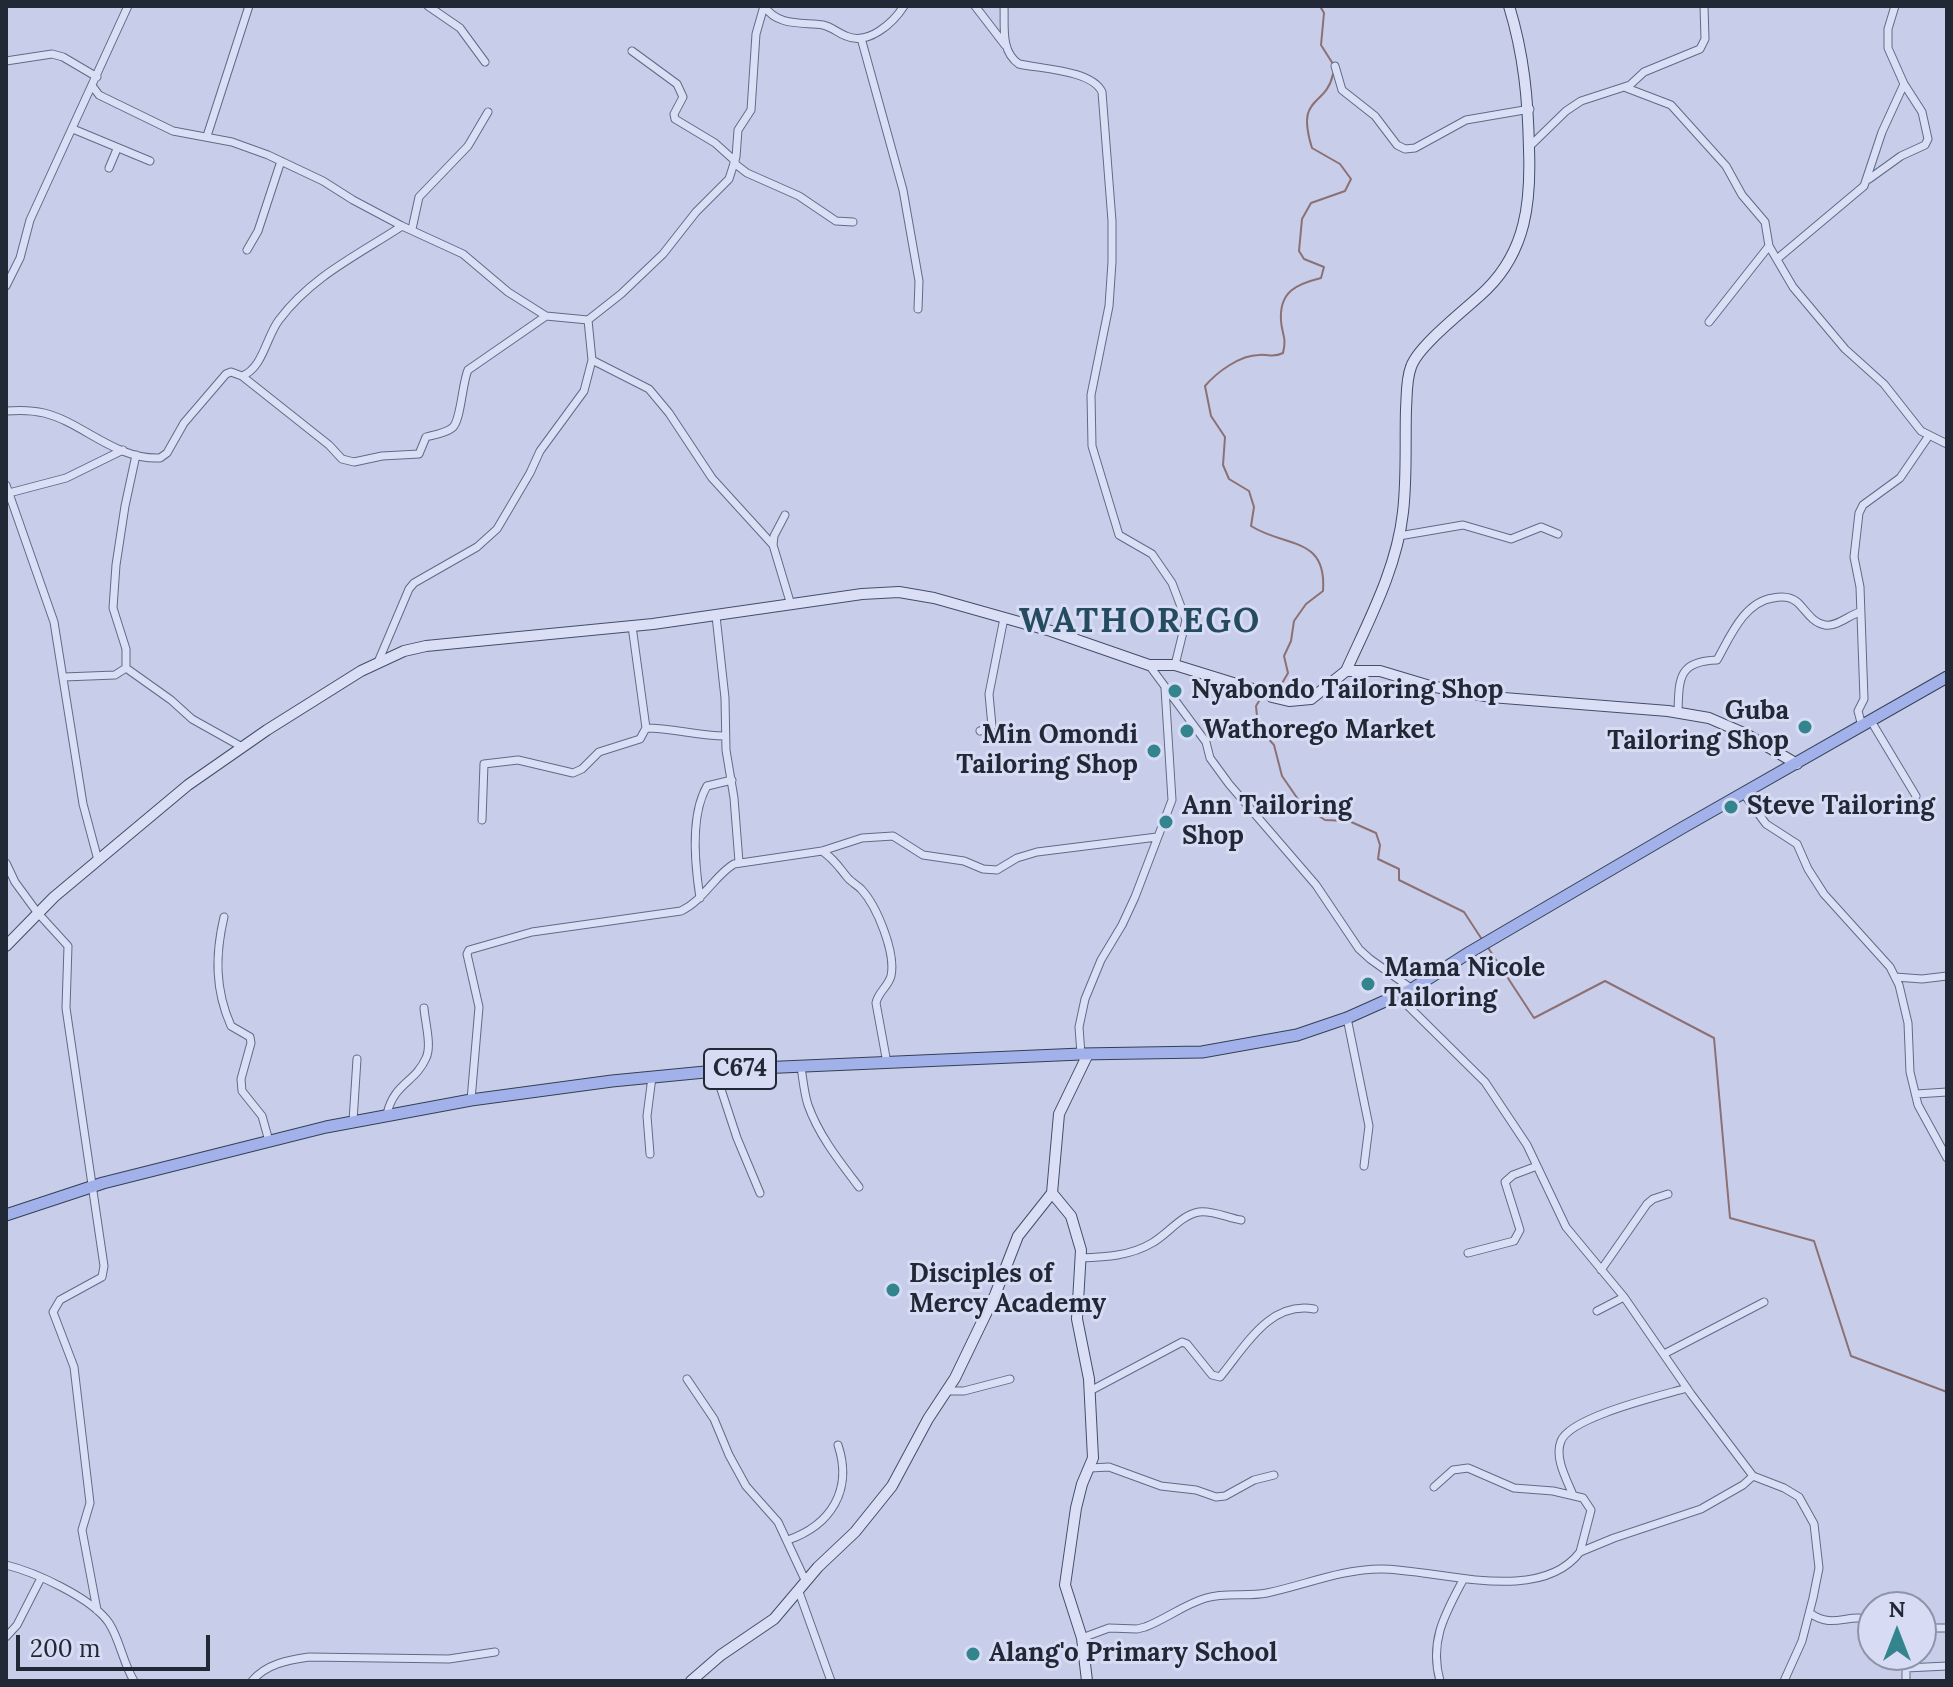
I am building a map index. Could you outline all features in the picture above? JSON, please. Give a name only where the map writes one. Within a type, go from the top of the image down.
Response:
[{"type":"main road","name":"C674","points":[[6,1215],[92,1187],[269,1141],[387,1114],[471,1100],[715,1071],[1085,1054],[1202,1052],[1297,1035],[1347,1018],[1405,990],[1947,677]]},
{"type":"street","points":[[6,286],[20,258],[30,220],[128,6]]},
{"type":"street","points":[[207,136],[249,6]]},
{"type":"street","points":[[428,6],[460,28],[485,62]]},
{"type":"street","points":[[93,87],[112,103],[173,131],[232,142],[323,181],[402,226],[463,254],[508,292],[546,316],[588,320],[663,254],[696,212],[729,179],[738,130],[751,110],[756,34],[764,6]]},
{"type":"street","points":[[764,6],[768,11],[798,25],[824,25],[846,37],[861,38],[891,24],[904,6]]},
{"type":"street","points":[[975,6],[1019,64],[1089,78],[1099,85],[1102,92],[1112,221],[1111,278],[1109,306],[1091,395],[1092,446],[1119,535],[1152,554],[1172,583],[1186,620],[1175,665]]},
{"type":"street","points":[[1004,6],[1005,46]]},
{"type":"street","points":[[6,945],[37,912],[188,785],[242,747],[378,662],[426,646],[632,626],[862,594],[899,592],[934,598],[1051,631],[1149,665],[1175,665],[1272,697],[1289,701],[1311,699],[1346,671],[1389,571],[1399,536],[1405,492],[1411,366],[1416,355],[1494,282],[1514,252],[1526,217],[1531,186],[1530,109],[1522,55],[1509,6]]},
{"type":"street","points":[[1529,147],[1566,111],[1581,101],[1630,85],[1644,72],[1700,49],[1705,39],[1704,6]]},
{"type":"street","points":[[1777,259],[1857,193],[1867,181],[1928,141],[1922,112],[1904,84],[1886,40],[1895,6]]},
{"type":"street","points":[[861,38],[903,190],[919,281],[918,309]]},
{"type":"street","points":[[632,51],[679,86],[683,97],[674,114],[675,119],[715,143],[747,173],[799,196],[836,221],[853,222]]},
{"type":"street","points":[[6,61],[52,54],[97,77]]},
{"type":"street","points":[[1335,66],[1342,90],[1375,116],[1397,145],[1405,149],[1415,148],[1466,120],[1530,109]]},
{"type":"street","points":[[1867,181],[1882,132],[1904,84]]},
{"type":"street","points":[[1624,87],[1671,105],[1726,166],[1742,195],[1765,222],[1769,246],[1793,287],[1845,349],[1884,384],[1928,437],[1947,444]]},
{"type":"street","points":[[412,229],[419,197],[468,146],[488,112]]},
{"type":"street","points":[[73,129],[150,161]]},
{"type":"street","points":[[109,168],[117,149]]},
{"type":"street","points":[[247,250],[258,231],[281,161]]},
{"type":"street","points":[[242,376],[257,361],[278,321],[315,284],[337,265],[402,226]]},
{"type":"street","points":[[1709,322],[1769,246]]},
{"type":"street","points":[[6,411],[45,413],[123,450],[160,458],[167,453],[184,423],[231,372],[242,376],[329,445],[342,459],[354,462],[382,456],[419,454],[426,437],[452,428],[457,421],[462,383],[468,370],[546,316]]},
{"type":"street","points":[[378,662],[404,599],[414,583],[477,547],[497,529],[540,451],[584,391],[592,360],[588,320]]},
{"type":"street","points":[[592,360],[649,389],[669,413],[712,478],[773,545]]},
{"type":"street","points":[[1916,796],[1858,711],[1864,699],[1860,587],[1854,555],[1861,508],[1900,478],[1928,437]]},
{"type":"street","points":[[98,860],[83,804],[54,622],[8,489],[66,478],[123,450]]},
{"type":"street","points":[[126,668],[126,649],[113,608],[122,521],[136,455]]},
{"type":"street","points":[[6,511],[16,507]]},
{"type":"street","points":[[785,515],[774,536],[773,545],[791,605]]},
{"type":"street","points":[[1399,536],[1463,525],[1511,539],[1541,527],[1558,534]]},
{"type":"street","points":[[1678,712],[1680,681],[1687,667],[1700,660],[1717,660],[1737,625],[1754,604],[1777,597],[1793,599],[1810,617],[1828,625],[1860,612]]},
{"type":"street","points":[[716,616],[739,862]]},
{"type":"street","points":[[980,731],[992,726],[989,694],[1004,618]]},
{"type":"street","points":[[482,820],[484,764],[518,760],[573,773],[582,769],[599,752],[640,739],[646,728],[632,626]]},
{"type":"street","points":[[1149,665],[1206,742],[1210,758],[1316,885],[1359,949],[1405,990],[1485,1082],[1527,1145],[1566,1227],[1624,1297],[1753,1476],[1799,1497],[1814,1524],[1819,1568],[1802,1641],[1784,1681]]},
{"type":"street","points":[[126,668],[192,719],[242,747]]},
{"type":"street","points":[[64,677],[115,675],[126,668]]},
{"type":"street","points":[[1346,671],[1380,671],[1430,686],[1491,697],[1678,712],[1709,718],[1797,764]]},
{"type":"street","points":[[691,1681],[721,1655],[767,1625],[879,1505],[928,1419],[948,1391],[995,1295],[1018,1236],[1052,1193],[1059,1114],[1085,1054],[1079,1027],[1085,999],[1101,960],[1135,897],[1170,807],[1172,793],[1165,688]]},
{"type":"street","points":[[646,728],[667,728],[698,736],[725,736]]},
{"type":"street","points":[[700,898],[694,862],[701,796],[707,786],[732,780]]},
{"type":"street","points":[[1744,794],[1766,824],[1797,844],[1824,894],[1890,967],[1908,1023],[1910,1072],[1916,1094],[1923,1117],[1947,1158]]},
{"type":"street","points":[[471,1100],[479,1007],[467,954],[469,950],[532,932],[681,911],[700,898],[725,870],[739,862],[822,851],[862,838],[893,836],[923,855],[997,870],[1017,858],[1037,852],[1157,837]]},
{"type":"street","points":[[822,851],[835,860],[846,877],[864,891],[883,926],[891,970],[889,981],[876,1003],[887,1064]]},
{"type":"street","points":[[6,863],[15,882],[69,951],[66,1008],[104,1266],[102,1277],[60,1300],[53,1312],[74,1367],[90,1503],[82,1530],[97,1610]]},
{"type":"street","points":[[224,917],[217,951],[219,987],[229,1023],[250,1037],[241,1079],[242,1091],[262,1116],[269,1141]]},
{"type":"street","points":[[1895,977],[1922,979],[1947,976]]},
{"type":"street","points":[[387,1114],[391,1098],[419,1070],[428,1056],[424,1008]]},
{"type":"street","points":[[1347,1018],[1369,1126],[1364,1166]]},
{"type":"street","points":[[353,1121],[357,1059]]},
{"type":"street","points":[[801,1067],[808,1104],[821,1132],[859,1187]]},
{"type":"street","points":[[715,1071],[737,1138],[760,1193]]},
{"type":"street","points":[[650,1154],[647,1116],[652,1077]]},
{"type":"street","points":[[1916,1094],[1947,1092]]},
{"type":"street","points":[[1468,1253],[1514,1241],[1520,1230],[1505,1182],[1513,1175],[1537,1166]]},
{"type":"street","points":[[1052,1193],[1071,1216],[1080,1244],[1077,1319],[1090,1391],[1093,1454],[1076,1508],[1065,1585],[1082,1638],[1087,1681]]},
{"type":"street","points":[[1601,1270],[1647,1204],[1668,1194]]},
{"type":"street","points":[[1080,1258],[1135,1252],[1197,1212],[1241,1220]]},
{"type":"street","points":[[1597,1311],[1624,1297]]},
{"type":"street","points":[[1664,1354],[1764,1302]]},
{"type":"street","points":[[1090,1391],[1182,1342],[1212,1375],[1220,1377],[1273,1316],[1293,1307],[1314,1309]]},
{"type":"street","points":[[687,1379],[718,1426],[746,1486],[770,1511],[788,1540],[806,1582]]},
{"type":"street","points":[[948,1391],[964,1391],[1010,1379]]},
{"type":"street","points":[[1573,1495],[1558,1452],[1561,1439],[1571,1427],[1587,1419],[1687,1388]]},
{"type":"street","points":[[788,1540],[815,1528],[834,1502],[845,1475],[838,1445]]},
{"type":"street","points":[[1090,1468],[1109,1467],[1161,1486],[1196,1490],[1216,1497],[1225,1496],[1254,1480],[1274,1475]]},
{"type":"street","points":[[1082,1638],[1109,1628],[1145,1627],[1207,1598],[1267,1593],[1324,1577],[1369,1569],[1403,1570],[1463,1580],[1510,1581],[1551,1573],[1569,1565],[1580,1552],[1591,1510],[1587,1501],[1573,1495],[1514,1488],[1468,1468],[1453,1470],[1434,1487]]},
{"type":"street","points":[[1580,1552],[1701,1509],[1753,1476]]},
{"type":"street","points":[[6,1565],[41,1578],[97,1610],[110,1625],[134,1681]]},
{"type":"street","points":[[6,1637],[17,1625],[41,1578]]},
{"type":"street","points":[[1440,1681],[1436,1662],[1441,1621],[1463,1580]]},
{"type":"street","points":[[799,1592],[831,1681]]},
{"type":"street","points":[[1810,1613],[1825,1622],[1857,1619]]},
{"type":"street","points":[[252,1681],[287,1660],[309,1657],[449,1659],[495,1652]]},
{"type":"waterway","points":[[1320,6],[1324,13],[1321,45],[1333,64]]},
{"type":"waterway","points":[[1333,74],[1329,85],[1309,110],[1308,131],[1312,148],[1340,164],[1351,179],[1345,191],[1311,203],[1302,219],[1299,251],[1304,259],[1324,267],[1321,278],[1297,286],[1286,296],[1281,311],[1283,353],[1244,358],[1222,370],[1205,386],[1211,416],[1225,437],[1223,465],[1229,479],[1249,491],[1254,507],[1251,526],[1302,546],[1318,561],[1322,573],[1323,591],[1306,604],[1294,621],[1291,641],[1284,656],[1288,673],[1281,685],[1267,688],[1256,706],[1258,727],[1274,745],[1282,776],[1302,805],[1325,820],[1349,821],[1376,833],[1380,845],[1378,859],[1399,869],[1399,880],[1464,912],[1483,941]]},
{"type":"waterway","points":[[1487,946],[1534,1018],[1605,981],[1714,1038],[1730,1218],[1814,1241],[1851,1356],[1947,1392]]},
{"type":"place","name":"Nyabondo Tailoring Shop","points":[[1175,691]]},
{"type":"place","name":"Guba Tailoring Shop","points":[[1805,727]]},
{"type":"place","name":"Wathorego Market","points":[[1187,731]]},
{"type":"place","name":"Min Omondi Tailoring Shop","points":[[1154,751]]},
{"type":"place","name":"Steve Tailoring","points":[[1731,807]]},
{"type":"place","name":"Ann Tailoring Shop","points":[[1166,822]]},
{"type":"place","name":"Mama Nicole Tailoring","points":[[1368,984]]},
{"type":"place","name":"Disciples of Mercy Academy","points":[[893,1290]]},
{"type":"place","name":"Alang'o Primary School","points":[[973,1654]]},
{"type":"district","name":"WATHOREGO","points":[[1140,622]]}]
